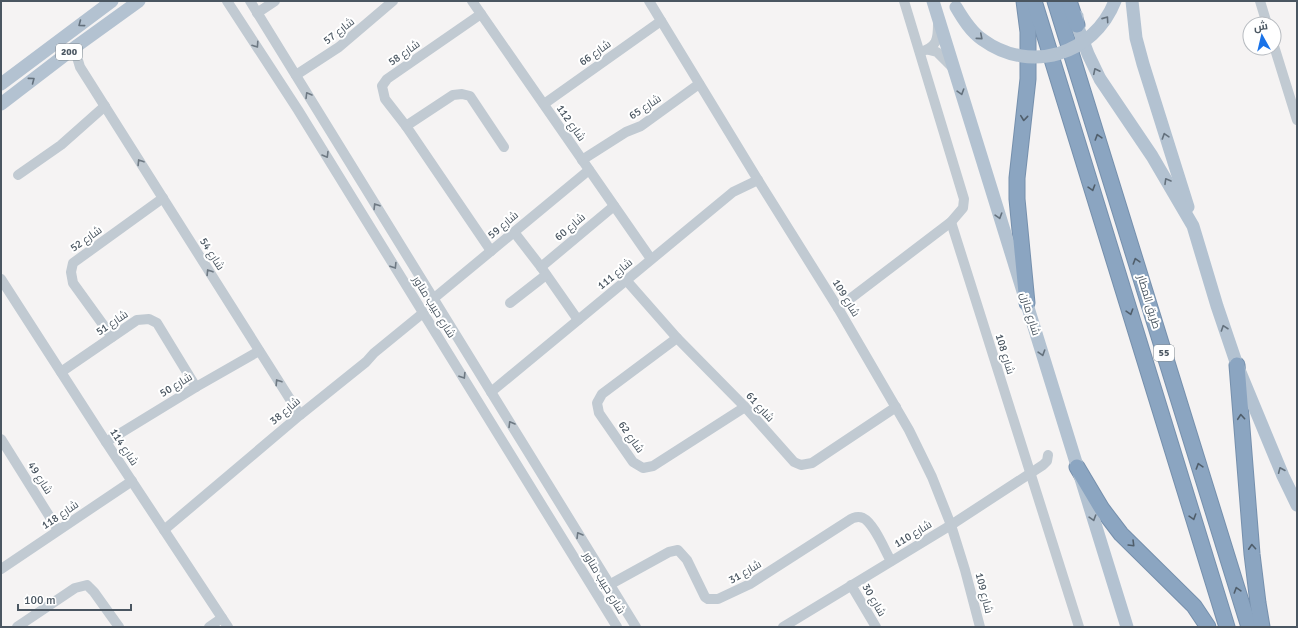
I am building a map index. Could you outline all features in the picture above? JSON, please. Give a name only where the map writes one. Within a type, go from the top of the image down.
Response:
[{"type":"highway","points":[[1024,1],[1028,32],[1028,79],[1017,178],[1017,199],[1027,303]]},
{"type":"highway","name":"طريق المطار","points":[[1034,1],[1227,627]]},
{"type":"highway","name":"طريق المطار","points":[[1055,1],[1249,627]]},
{"type":"highway","points":[[1069,1],[1077,25]]},
{"type":"highway","points":[[1237,365],[1252,554],[1262,627]]},
{"type":"highway","points":[[1078,467],[1102,509],[1121,534],[1194,606],[1208,627]]},
{"type":"main road","name":"200","points":[[1,84],[112,1]]},
{"type":"main road","name":"200","points":[[1,104],[78,45],[139,1]]},
{"type":"main road","name":"شارع مازن","points":[[933,1],[1127,627]]},
{"type":"main road","points":[[1075,1],[1077,25],[1088,54],[1100,79],[1152,156],[1193,226]]},
{"type":"main road","points":[[955,4],[967,25],[982,40],[1001,51],[1021,57],[1042,57],[1063,53],[1082,43],[1099,29],[1111,12],[1115,1]]},
{"type":"main road","points":[[1132,1],[1136,38],[1142,64],[1217,306],[1237,365],[1283,476],[1297,505]]},
{"type":"street","name":"شارع حبيب مناور","points":[[227,1],[298,110],[617,627]]},
{"type":"street","name":"شارع حبيب مناور","points":[[250,1],[636,627]]},
{"type":"street","points":[[247,32],[249,23],[252,20],[257,20],[275,1]]},
{"type":"street","name":"شارع 57","points":[[296,75],[339,47],[393,1]]},
{"type":"street","name":"شارع 112","points":[[472,1],[651,259]]},
{"type":"street","name":"شارع 109","points":[[649,1],[838,308],[921,453],[951,525],[966,570],[980,627]]},
{"type":"street","points":[[838,308],[951,222],[963,208],[964,199],[924,51],[904,1]]},
{"type":"street","points":[[1260,1],[1265,16]]},
{"type":"street","name":"شارع 58","points":[[481,14],[387,79],[382,86],[386,100],[406,126],[491,251]]},
{"type":"street","points":[[924,51],[932,47],[937,40],[938,20]]},
{"type":"street","name":"شارع 66","points":[[544,104],[661,21]]},
{"type":"street","name":"شارع 54","points":[[78,45],[77,57],[80,67],[300,415]]},
{"type":"street","points":[[924,51],[937,52],[954,69]]},
{"type":"street","points":[[1277,56],[1297,120]]},
{"type":"street","name":"شارع 65","points":[[582,160],[626,132],[642,126],[699,84]]},
{"type":"street","points":[[406,126],[453,95],[462,94],[470,96],[504,147]]},
{"type":"street","points":[[18,176],[61,145],[105,106]]},
{"type":"street","name":"شارع 59","points":[[433,298],[589,170]]},
{"type":"street","name":"شارع 111","points":[[491,392],[733,192],[758,180]]},
{"type":"street","name":"شارع 52","points":[[112,337],[74,283],[71,272],[73,263],[163,198]]},
{"type":"street","name":"شارع 60","points":[[510,303],[614,206]]},
{"type":"street","name":"شارع 108","points":[[951,222],[1079,627]]},
{"type":"street","points":[[372,232],[379,236],[387,236],[389,231],[388,225]]},
{"type":"street","points":[[514,232],[544,271],[578,320]]},
{"type":"street","name":"شارع 114","points":[[1,279],[228,627]]},
{"type":"street","name":"شارع 61","points":[[626,280],[677,338],[745,407],[794,462],[801,466],[812,463],[896,407]]},
{"type":"street","name":"شارع 38","points":[[164,530],[423,313]]},
{"type":"street","name":"شارع 51","points":[[61,372],[137,320],[149,319],[157,323],[196,387]]},
{"type":"street","name":"شارع 62","points":[[677,338],[602,394],[597,404],[599,413],[633,462],[643,468],[653,466],[745,407]]},
{"type":"street","name":"شارع 50","points":[[106,442],[196,387],[259,351]]},
{"type":"street","name":"شارع 49","points":[[1,439],[4,452],[58,530]]},
{"type":"street","name":"شارع 110","points":[[783,627],[951,525],[1043,465],[1047,460],[1048,455]]},
{"type":"street","name":"شارع 118","points":[[1,569],[132,481]]},
{"type":"street","points":[[536,497],[541,497],[546,494],[547,483]]},
{"type":"street","name":"شارع 31","points":[[609,585],[670,552],[678,550],[687,560],[705,597],[708,599],[718,600],[750,584],[848,521],[858,517],[864,518],[870,524],[891,561]]},
{"type":"street","points":[[17,627],[75,588],[86,585],[94,592],[119,627]]},
{"type":"street","name":"شارع 30","points":[[851,586],[876,627]]},
{"type":"street","points":[[208,627],[222,618]]}]
